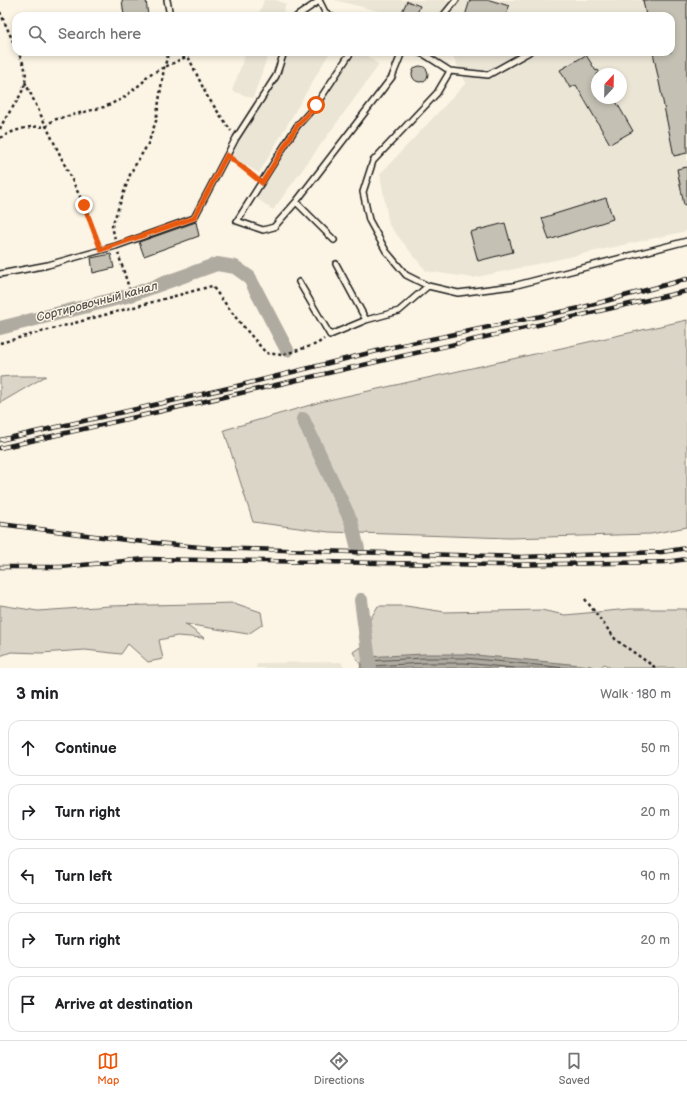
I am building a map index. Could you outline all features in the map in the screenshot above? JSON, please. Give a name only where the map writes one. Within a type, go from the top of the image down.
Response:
[{"type":"lane","points":[[302,12],[319,0],[326,12]]},
{"type":"lane","points":[[446,12],[456,0]]},
{"type":"lane","points":[[169,1],[170,12]]},
{"type":"lane","points":[[0,274],[48,265],[116,246],[194,218],[236,138],[276,76],[283,56]]},
{"type":"lane","points":[[348,56],[316,105],[297,126],[237,222],[263,230],[274,227],[296,202],[392,77],[400,56]]},
{"type":"lane","points":[[426,56],[450,72],[488,75],[522,56]]},
{"type":"lane","points":[[450,72],[437,93],[373,161],[363,192],[369,220],[386,250],[406,275],[428,286],[458,293],[513,286],[687,241]]},
{"type":"lane","points":[[296,202],[334,240]]},
{"type":"lane","points":[[336,264],[366,320]]},
{"type":"lane","points":[[299,282],[330,335],[366,320],[399,311],[428,286]]},
{"type":"path","points":[[0,12],[12,39]]},
{"type":"path","points":[[20,56],[25,69],[26,82],[84,205],[101,250]]},
{"type":"path","points":[[129,288],[116,246],[112,226],[131,172],[148,144],[156,121],[164,68],[168,56]]},
{"type":"path","points":[[0,138],[9,132],[38,126],[46,127],[54,120],[104,107],[122,99],[143,82],[148,75],[188,56],[207,96],[236,138]]},
{"type":"path","points":[[0,129],[4,118],[19,99],[26,82]]},
{"type":"path","points":[[227,155],[262,183]]},
{"type":"path","points":[[0,343],[212,286],[237,319],[266,353],[282,355],[317,344],[330,335]]},
{"type":"path","points":[[585,599],[616,640],[656,668]]},
{"type":"shaded area","points":[[264,0],[276,0],[286,4],[283,12],[260,12]]},
{"type":"shaded area","points":[[334,0],[687,0],[687,231],[473,278],[426,271],[389,225],[380,174],[466,83],[453,56],[675,56],[675,12],[382,12]]},
{"type":"shaded area","points":[[245,56],[268,56],[253,98],[232,91]]},
{"type":"shaded area","points":[[284,56],[328,56],[259,173],[226,154]]},
{"type":"shaded area","points":[[351,56],[367,56],[379,65],[273,210],[251,194]]},
{"type":"shaded area","points":[[687,320],[687,527],[651,534],[510,538],[329,532],[253,522],[224,430],[324,401]]},
{"type":"shaded area","points":[[46,376],[0,403],[0,377]]},
{"type":"shaded area","points":[[234,603],[261,612],[263,624],[248,634],[185,624],[204,638],[177,636],[159,640],[163,659],[148,662],[128,644],[121,654],[85,650],[41,653],[11,652],[0,656],[0,605],[38,611],[110,606]]},
{"type":"shaded area","points":[[378,606],[406,606],[445,612],[541,610],[565,615],[630,609],[687,609],[687,668],[611,668],[604,664],[600,668],[362,668],[353,652],[366,643],[367,628],[370,619]]},
{"type":"shaded area","points":[[341,662],[344,668],[256,668],[257,663]]},
{"type":"water","points":[[424,654],[465,654],[591,666],[594,668],[360,668],[364,657]]},
{"type":"building","points":[[122,0],[146,0],[148,12],[124,12]]},
{"type":"building","points":[[470,0],[490,0],[509,6],[507,12],[466,12]]},
{"type":"building","points":[[643,0],[687,0],[687,153],[674,156],[654,56],[675,56],[675,12],[645,12]]},
{"type":"building","points":[[407,1],[420,6],[418,12],[402,12]]},
{"type":"building","points":[[587,56],[594,68],[591,68],[591,104],[617,104],[633,131],[610,144],[576,85],[570,88],[560,70]]},
{"type":"building","points":[[420,66],[426,68],[428,74],[426,80],[420,82],[414,80],[412,74],[414,68]]},
{"type":"building","points":[[687,167],[687,204],[684,205],[677,169]]},
{"type":"building","points":[[606,198],[613,219],[549,240],[542,218]]},
{"type":"building","points":[[196,222],[199,236],[144,256],[139,242]]},
{"type":"building","points":[[505,223],[513,252],[478,261],[470,232]]},
{"type":"building","points":[[111,254],[114,268],[93,273],[91,258]]},
{"type":"waterway","name":"Сортировочный канал","points":[[0,328],[131,295],[217,264],[235,267],[249,277],[287,350]]},
{"type":"waterway","name":"Сортировочный канал","points":[[303,419],[351,521],[358,549]]},
{"type":"waterway","name":"Сортировочный канал","points":[[361,600],[370,668]]},
{"type":"railway","points":[[0,440],[233,387],[393,347],[580,308],[687,279]]},
{"type":"railway","points":[[0,448],[687,291]]},
{"type":"railway","points":[[0,524],[134,541],[211,548],[522,557],[662,552],[687,548]]},
{"type":"railway","points":[[0,567],[61,567],[146,559],[500,565],[666,562],[687,559]]},
{"type":"route","points":[[84,205],[101,250],[194,218],[227,155],[262,183],[297,126],[316,105]]}]
